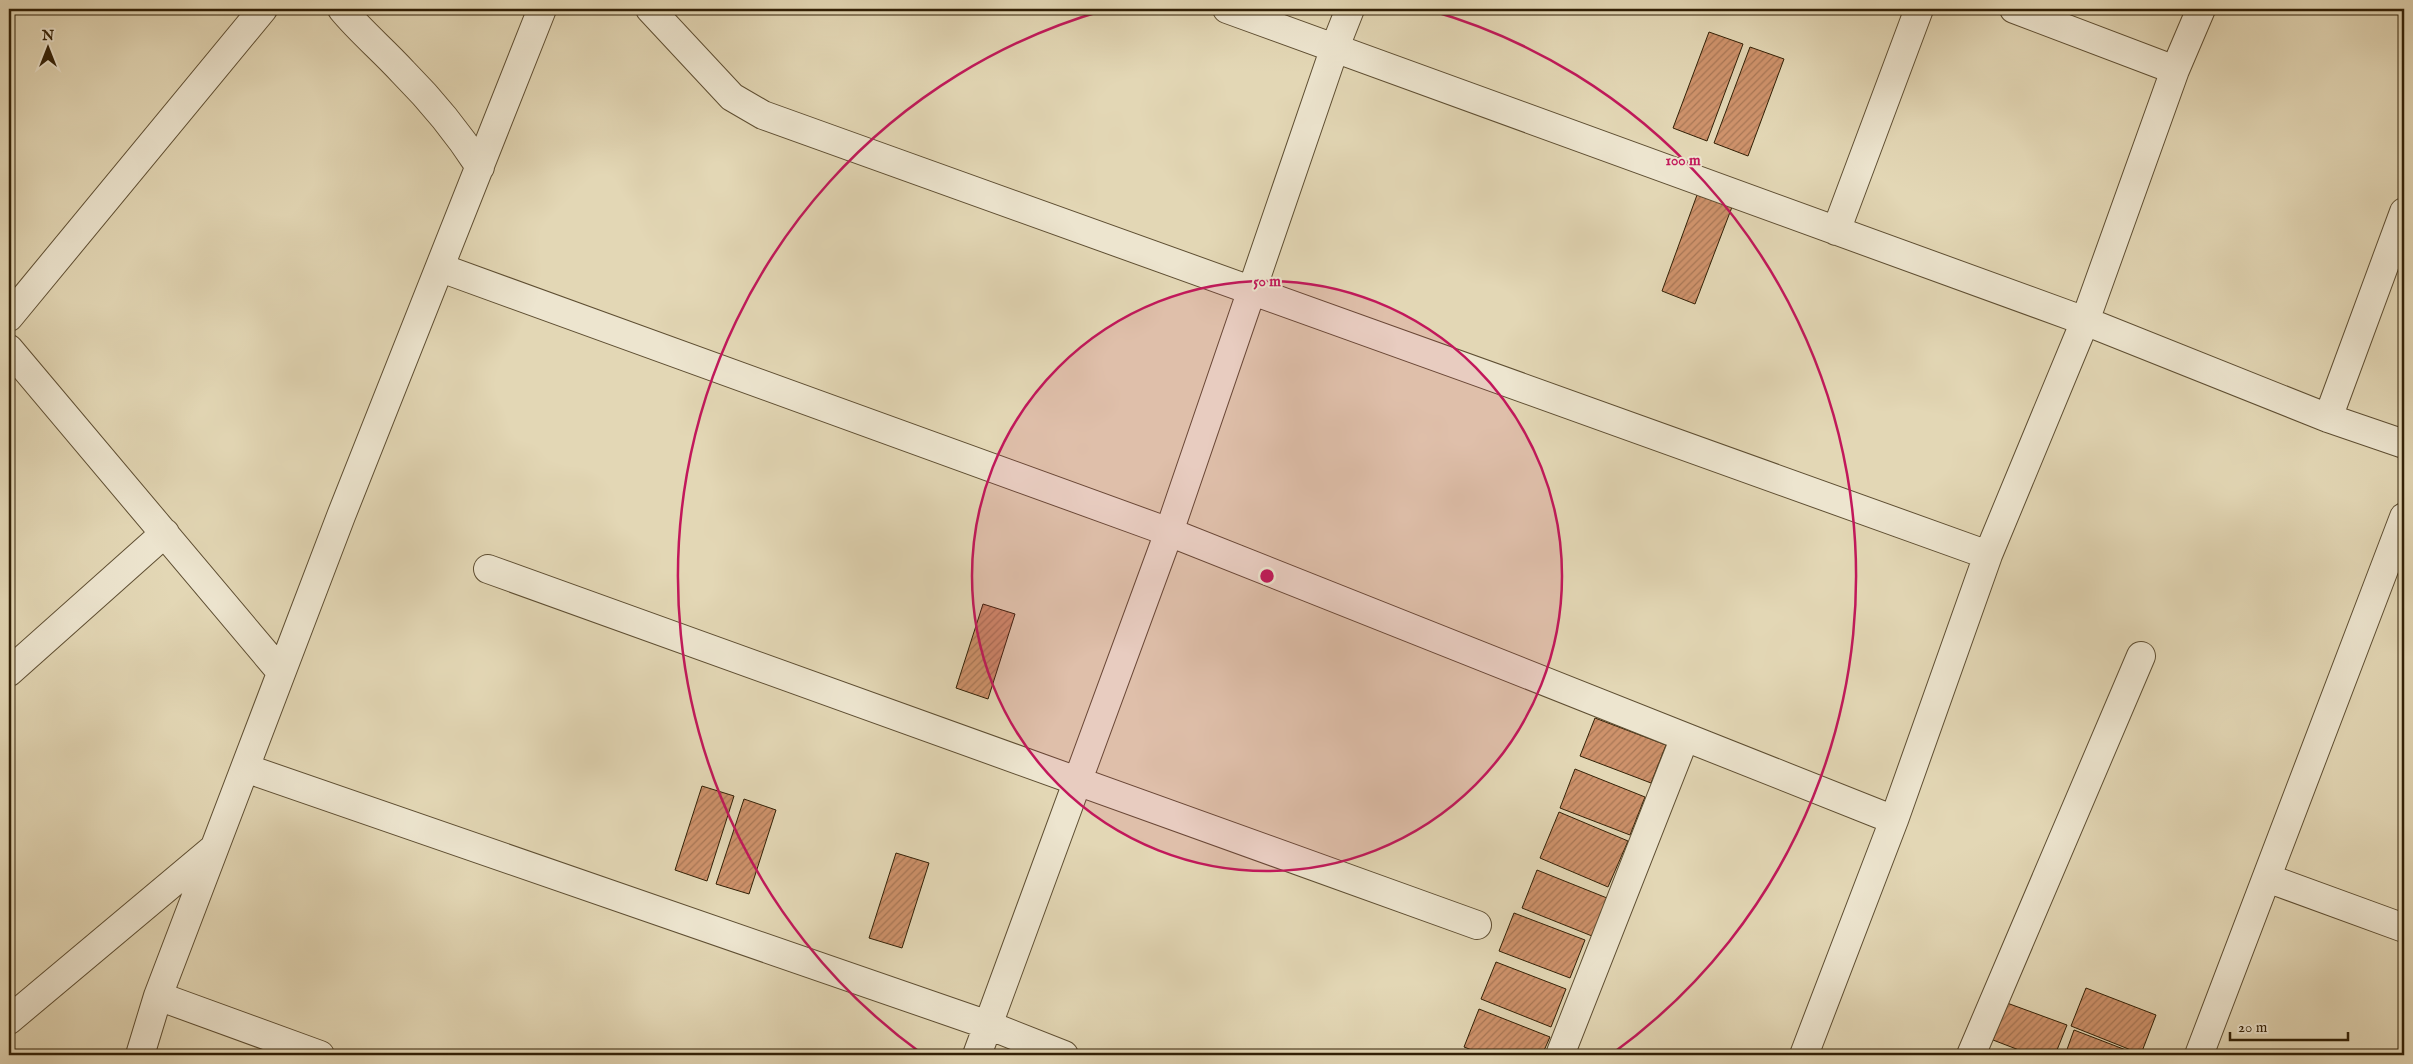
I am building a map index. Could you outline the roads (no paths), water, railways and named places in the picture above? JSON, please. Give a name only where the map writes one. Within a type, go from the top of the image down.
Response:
[{"type":"street","points":[[9,316],[263,9]]},
{"type":"street","points":[[342,9],[362,32],[404,72],[460,136],[480,168]]},
{"type":"street","points":[[140,1055],[158,996],[281,672],[542,9]]},
{"type":"street","points":[[650,9],[732,97],[763,115],[898,166],[1252,289],[1988,555]]},
{"type":"street","points":[[1227,9],[2085,321],[2328,418],[2404,444]]},
{"type":"street","points":[[977,1055],[1169,532],[1335,47],[1350,9]]},
{"type":"street","points":[[1836,231],[1919,9]]},
{"type":"street","points":[[2014,9],[2175,70]]},
{"type":"street","points":[[1804,1055],[1894,820],[1988,555],[2085,321],[2175,70],[2202,9]]},
{"type":"street","points":[[2328,418],[2404,212]]},
{"type":"street","points":[[441,268],[1169,532],[1894,820]]},
{"type":"street","points":[[9,349],[166,533],[281,672]]},
{"type":"street","points":[[2199,1055],[2404,516]]},
{"type":"street","points":[[9,672],[166,533]]},
{"type":"street","points":[[488,569],[1478,925]]},
{"type":"street","points":[[1971,1055],[2141,656]]},
{"type":"street","points":[[1560,1055],[1685,737]]},
{"type":"street","points":[[245,768],[988,1025],[1064,1055]]},
{"type":"street","points":[[9,1020],[215,848]]},
{"type":"street","points":[[2267,878],[2404,928]]},
{"type":"street","points":[[158,996],[320,1055]]}]
